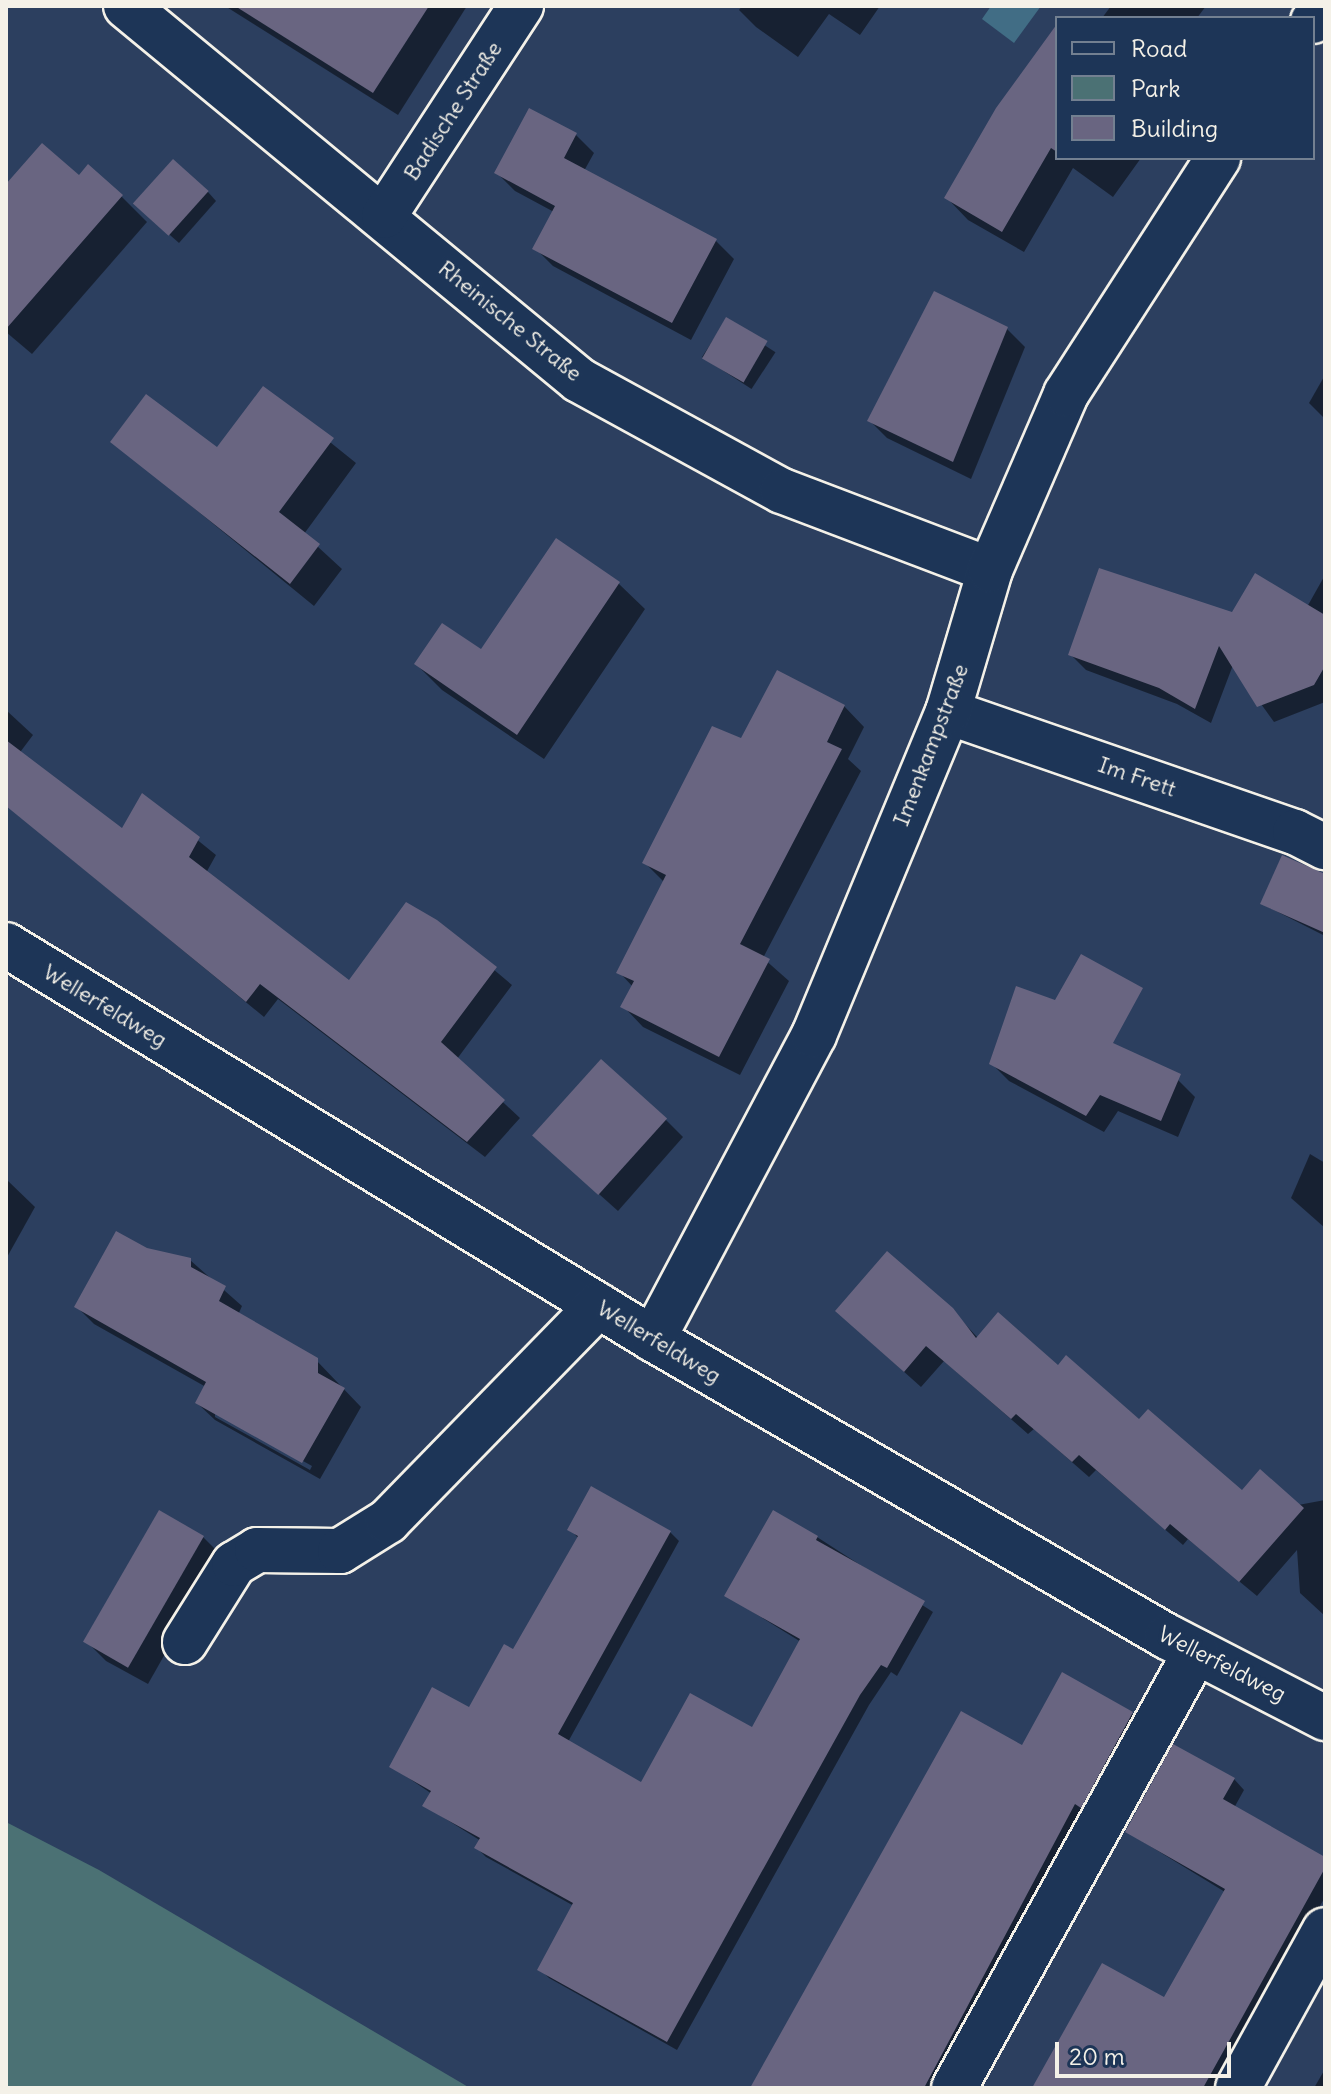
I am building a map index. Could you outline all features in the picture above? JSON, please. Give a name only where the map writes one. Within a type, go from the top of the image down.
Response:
[{"type":"street","name":"Rheinische Straße","points":[[126,6],[579,380],[782,491],[990,570]]},
{"type":"street","name":"Badische Straße","points":[[384,216],[521,6]]},
{"type":"street","name":"Imenkampstraße","points":[[653,1339],[814,1035],[948,712],[990,570],[1066,394],[1217,160]]},
{"type":"street","name":"Im Frett","points":[[948,712],[1295,832],[1325,847]]},
{"type":"street","name":"Wellerfeldweg","points":[[6,945],[653,1339],[1196,1652],[1325,1718]]},
{"type":"street","points":[[185,1642],[234,1564],[257,1550],[340,1551],[388,1521],[598,1306]]},
{"type":"street","points":[[954,2088],[1196,1652]]},
{"type":"street","points":[[1238,2088],[1325,1930]]},
{"type":"green space","points":[[6,1822],[99,1870],[470,2088],[6,2088]]},
{"type":"water","points":[[991,6],[1041,6],[1014,43],[982,19]]},
{"type":"building","points":[[235,6],[429,6],[373,93]]},
{"type":"building","points":[[1055,27],[1055,151],[1051,148],[1002,232],[944,198],[996,108]]},
{"type":"building","points":[[529,108],[577,133],[564,158],[717,239],[672,323],[532,249],[555,206],[494,173]]},
{"type":"building","points":[[42,143],[79,175],[88,164],[123,195],[6,329],[6,184]]},
{"type":"building","points":[[173,159],[209,191],[169,236],[133,204]]},
{"type":"building","points":[[934,291],[1008,327],[953,462],[867,421]]},
{"type":"building","points":[[726,317],[768,341],[744,383],[702,359]]},
{"type":"building","points":[[263,386],[334,438],[279,512],[320,544],[290,584],[110,442],[146,394],[217,447]]},
{"type":"building","points":[[556,538],[620,582],[517,735],[414,664],[442,623],[481,649]]},
{"type":"building","points":[[1099,568],[1232,612],[1255,573],[1325,615],[1325,666],[1314,685],[1257,707],[1219,646],[1195,709],[1159,688],[1068,655]]},
{"type":"building","points":[[777,670],[845,705],[827,742],[842,749],[740,944],[770,959],[719,1057],[620,1007],[634,981],[616,973],[666,875],[642,863],[712,726],[741,738]]},
{"type":"building","points":[[6,740],[122,828],[142,793],[200,837],[189,857],[349,980],[406,902],[437,920],[497,967],[441,1042],[505,1100],[467,1142],[260,984],[246,1002],[6,806]]},
{"type":"building","points":[[1282,855],[1325,874],[1325,933],[1260,904]]},
{"type":"building","points":[[1081,954],[1143,988],[1113,1043],[1181,1074],[1161,1121],[1100,1095],[1086,1116],[989,1064],[1016,986],[1055,1000]]},
{"type":"building","points":[[601,1059],[667,1119],[598,1195],[532,1136]]},
{"type":"building","points":[[116,1231],[147,1248],[191,1258],[191,1267],[226,1286],[219,1301],[318,1358],[318,1373],[345,1388],[302,1463],[195,1403],[206,1382],[74,1307]]},
{"type":"building","points":[[887,1251],[953,1308],[976,1338],[998,1312],[1058,1365],[1066,1355],[1139,1419],[1148,1409],[1242,1490],[1260,1469],[1304,1508],[1239,1582],[1170,1524],[1165,1530],[1079,1455],[1072,1462],[1016,1414],[1011,1419],[926,1346],[904,1372],[835,1311]]},
{"type":"building","points":[[591,1486],[671,1531],[558,1734],[641,1782],[690,1693],[752,1727],[800,1639],[724,1596],[773,1510],[818,1536],[816,1540],[925,1601],[887,1668],[881,1665],[860,1695],[667,2042],[537,1970],[573,1903],[474,1848],[480,1838],[422,1806],[431,1791],[389,1767],[432,1687],[469,1707],[504,1644],[513,1649],[578,1536],[567,1530]]},
{"type":"building","points":[[159,1510],[204,1536],[128,1668],[83,1642]]},
{"type":"building","points":[[1062,1672],[1133,1712],[1081,1808],[1075,1804],[924,2088],[750,2088],[961,1711],[1022,1745]]},
{"type":"building","points":[[1173,1744],[1235,1778],[1223,1799],[1325,1857],[1325,1868],[1203,2088],[1032,2088],[1102,1963],[1164,1997],[1225,1889],[1125,1832]]}]
